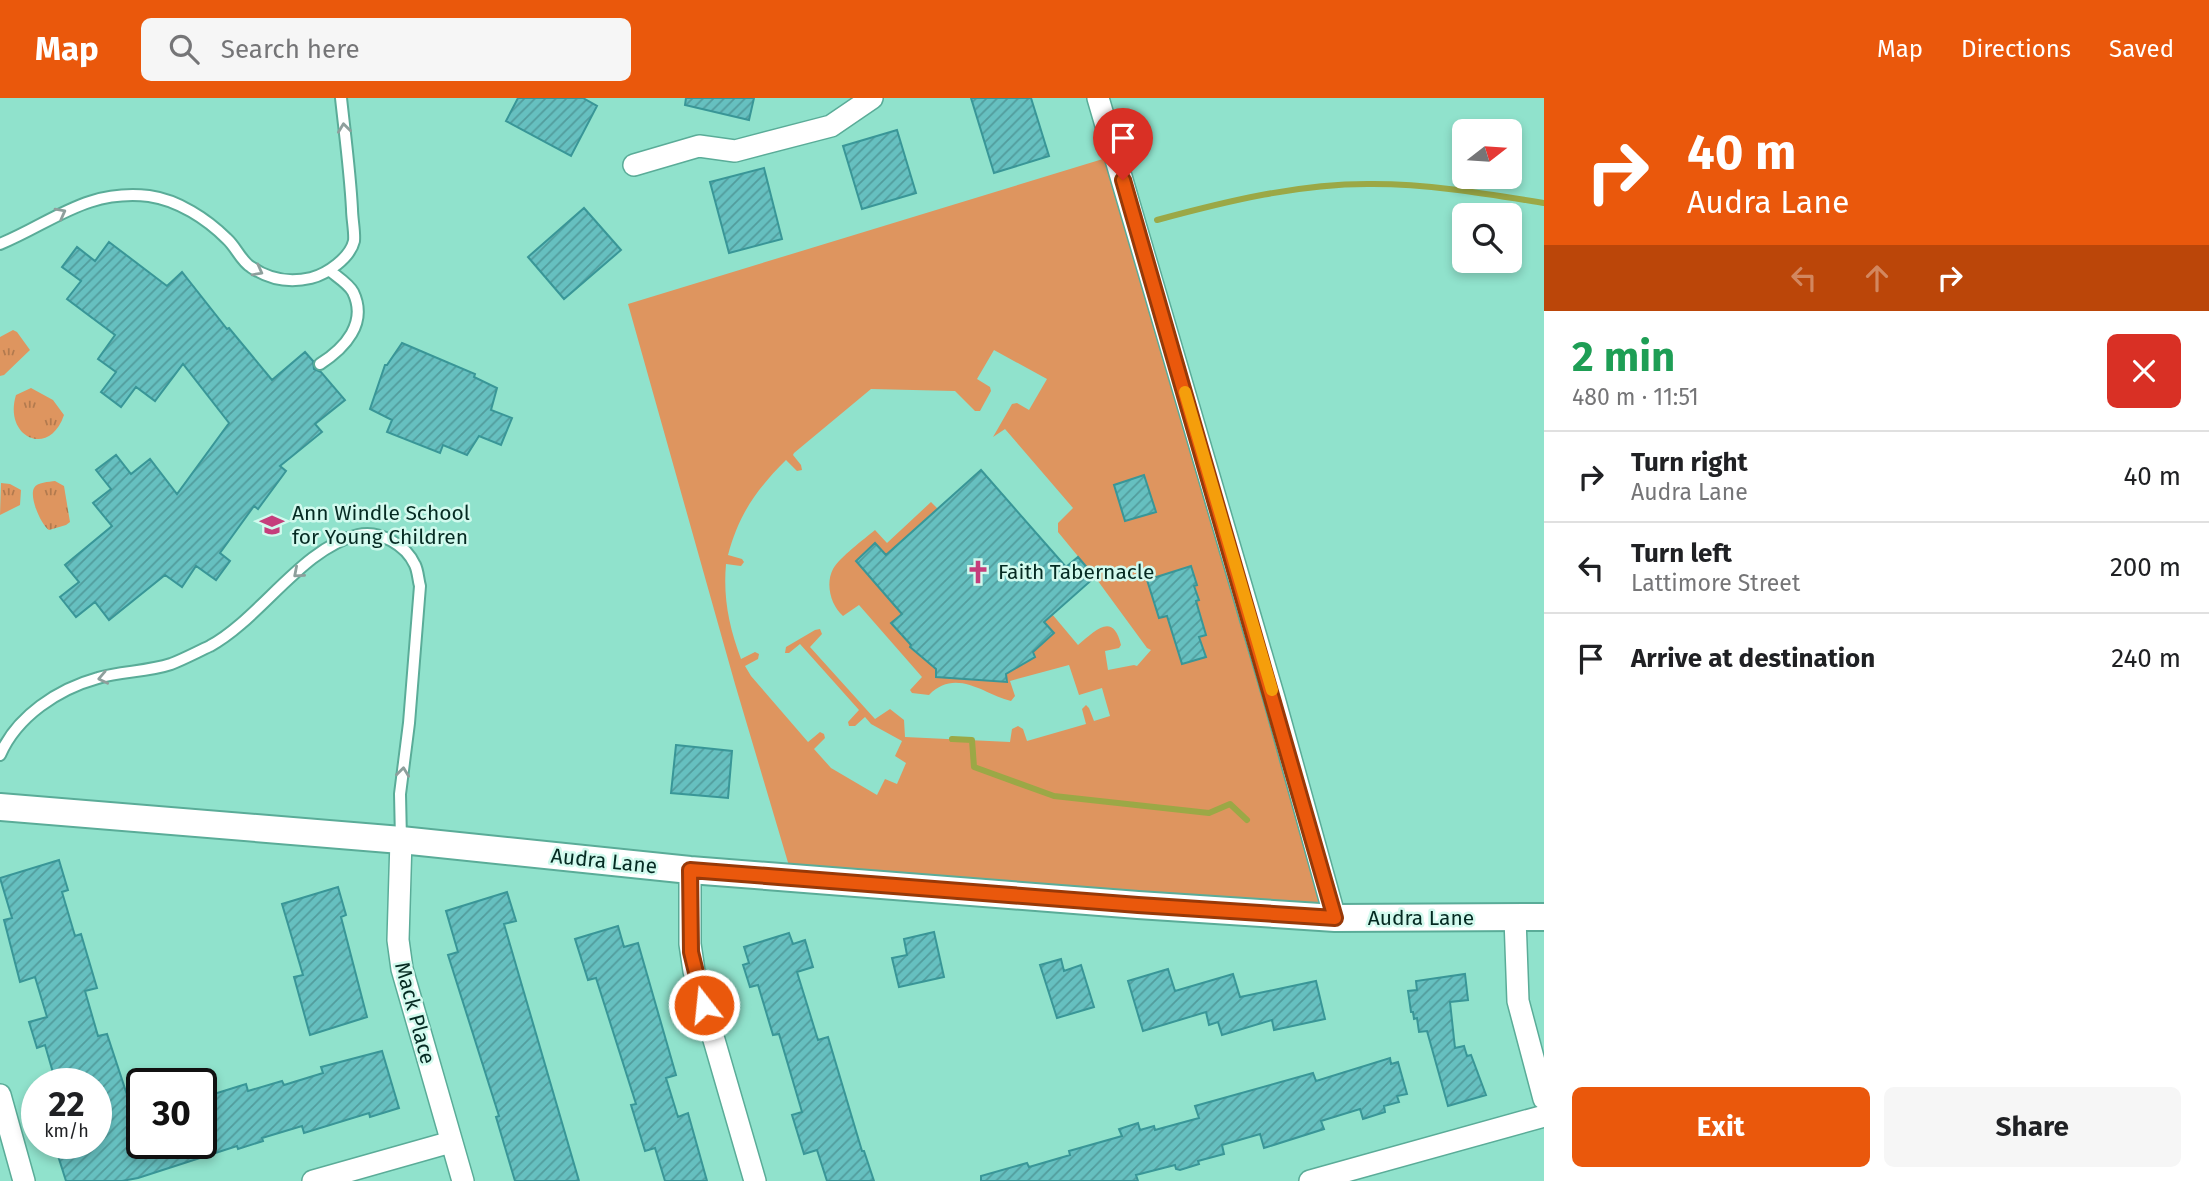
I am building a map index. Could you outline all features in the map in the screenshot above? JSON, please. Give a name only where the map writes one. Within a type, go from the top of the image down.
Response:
[{"type":"street","points":[[634,165],[699,146],[735,151],[831,126],[872,98]]},
{"type":"street","points":[[1098,98],[1270,685],[1335,918]]},
{"type":"street","name":"Audra Lane","points":[[0,807],[401,840],[690,870],[1138,905],[1335,918],[1544,917]]},
{"type":"street","name":"Mack Place","points":[[401,840],[398,940],[401,962],[409,999],[463,1181]]},
{"type":"street","points":[[690,870],[690,944],[694,971],[755,1181]]},
{"type":"street","points":[[1515,918],[1518,1001],[1544,1099]]},
{"type":"street","points":[[0,1095],[24,1181]]},
{"type":"street","points":[[1310,1181],[1544,1116]]},
{"type":"street","points":[[313,1181],[451,1142]]},
{"type":"lane","points":[[0,244],[75,206],[102,198],[151,196],[175,203],[200,216],[229,240],[248,266],[273,279],[297,281],[323,275],[344,257],[354,242],[341,98]]},
{"type":"lane","points":[[320,364],[351,337],[359,314],[353,290],[329,270]]},
{"type":"lane","points":[[0,755],[27,715],[59,694],[98,678],[170,664],[213,644],[331,544],[360,534],[380,534],[401,547],[415,564],[420,586],[409,723],[400,794],[401,840]]},
{"type":"green space","points":[[1116,155],[1335,918],[792,876],[628,304]],"holes":[[[994,350],[1047,379],[1029,410],[1017,403],[1012,404],[993,437],[1005,429],[1073,508],[1058,523],[1058,532],[1151,650],[1137,666],[1108,670],[1105,651],[1119,648],[1121,645],[1113,629],[1103,627],[1078,645],[1052,614],[1044,621],[1054,633],[1033,652],[1035,657],[1006,674],[1006,682],[936,677],[936,669],[910,648],[912,643],[892,623],[902,614],[856,561],[875,543],[886,555],[938,509],[931,502],[887,543],[875,530],[836,564],[831,575],[830,594],[835,607],[843,616],[859,605],[922,677],[910,690],[912,693],[929,695],[939,687],[960,683],[1011,701],[1015,696],[1010,681],[1069,665],[1079,695],[1102,688],[1110,716],[1094,721],[1086,705],[1082,709],[1086,724],[1027,741],[1023,729],[1018,726],[1012,729],[1010,742],[905,737],[904,720],[890,709],[875,719],[810,647],[822,634],[820,629],[815,630],[786,647],[785,653],[800,644],[859,710],[848,722],[849,726],[855,726],[865,717],[871,724],[902,741],[895,756],[906,763],[897,784],[885,779],[877,795],[831,768],[814,749],[825,738],[824,734],[820,732],[808,742],[751,676],[745,666],[758,659],[759,654],[755,652],[741,659],[730,624],[725,589],[726,564],[741,566],[744,562],[728,555],[743,515],[766,482],[786,460],[797,471],[802,470],[794,453],[871,389],[955,391],[975,411],[980,411],[991,391],[990,387],[977,379]],[[1191,566],[1197,585],[1194,586],[1198,599],[1196,601],[1206,635],[1199,637],[1205,657],[1167,616],[1159,618],[1147,580]]]},
{"type":"green space","points":[[13,330],[30,350],[0,376],[0,337]]},
{"type":"green space","points":[[31,388],[53,400],[64,415],[57,428],[48,436],[39,439],[22,431],[16,422],[14,410],[16,395]]},
{"type":"green space","points":[[55,481],[64,486],[70,522],[49,530],[37,510],[33,492],[38,485]]},
{"type":"green space","points":[[1,483],[21,490],[20,505],[0,515]]},
{"type":"building","points":[[518,98],[583,98],[597,106],[571,156],[506,121]]},
{"type":"building","points":[[686,98],[754,98],[749,120],[685,105]]},
{"type":"building","points":[[971,98],[1031,98],[1049,156],[994,173]]},
{"type":"building","points":[[897,130],[916,193],[862,209],[843,146]]},
{"type":"building","points":[[764,168],[782,239],[729,253],[710,182]]},
{"type":"building","points":[[584,208],[621,250],[564,299],[528,257]]},
{"type":"building","name":"Ann Windle School for Young Children","points":[[109,242],[167,286],[182,272],[272,380],[305,352],[313,361],[314,369],[321,372],[345,400],[315,424],[322,432],[280,466],[286,471],[258,509],[254,506],[220,553],[230,561],[216,580],[196,566],[182,587],[165,575],[109,620],[95,602],[76,617],[60,597],[79,582],[65,565],[112,526],[93,503],[111,489],[96,470],[116,455],[131,474],[150,459],[177,494],[229,423],[183,364],[155,401],[136,387],[121,407],[101,392],[116,372],[98,359],[115,335],[67,299],[81,281],[62,267],[77,247],[95,261]]},
{"type":"building","points":[[402,343],[475,374],[474,377],[497,388],[491,410],[512,418],[501,445],[479,436],[467,455],[443,445],[440,453],[387,432],[392,420],[370,409],[385,365]]},
{"type":"building","name":"Faith Tabernacle","points":[[981,470],[1066,567],[1078,557],[1095,577],[1044,622],[1054,633],[1033,652],[1035,657],[1006,674],[1007,682],[936,677],[936,669],[910,647],[891,623],[902,614],[856,561],[875,543],[886,555]]},
{"type":"building","points":[[1144,475],[1156,512],[1125,521],[1114,485]]},
{"type":"building","points":[[1191,566],[1197,585],[1194,586],[1199,600],[1196,601],[1206,635],[1199,637],[1206,657],[1182,664],[1167,616],[1159,618],[1147,580]]},
{"type":"building","points":[[676,745],[732,751],[728,798],[671,793]]},
{"type":"building","points":[[59,860],[68,890],[62,892],[75,936],[81,934],[97,988],[85,991],[98,1036],[107,1034],[126,1092],[126,1159],[197,1159],[122,1181],[66,1181],[59,1159],[112,1159],[112,1068],[52,1068],[45,1045],[37,1048],[29,1022],[47,1017],[35,977],[20,982],[4,920],[12,918],[0,878]]},
{"type":"building","points":[[338,887],[346,915],[341,917],[367,1017],[310,1035],[294,977],[303,975],[282,904]]},
{"type":"building","points":[[507,892],[516,921],[504,924],[579,1181],[515,1181],[496,1117],[499,1116],[448,955],[458,952],[446,911]]},
{"type":"building","points":[[618,926],[624,947],[638,943],[676,1075],[666,1078],[678,1117],[688,1113],[707,1181],[665,1181],[655,1148],[645,1151],[631,1105],[636,1104],[596,978],[588,980],[575,939]]},
{"type":"building","points":[[934,932],[944,977],[899,987],[892,958],[907,955],[904,939]]},
{"type":"building","points":[[789,933],[793,944],[805,940],[813,967],[797,972],[818,1040],[828,1037],[862,1151],[874,1181],[827,1181],[817,1150],[804,1154],[792,1115],[802,1112],[779,1034],[773,1035],[758,985],[750,987],[743,965],[749,963],[744,947]]},
{"type":"building","points":[[1061,959],[1064,971],[1081,965],[1094,1007],[1057,1018],[1040,965]]},
{"type":"building","points":[[1168,969],[1175,991],[1233,974],[1240,997],[1316,981],[1325,1019],[1274,1030],[1272,1020],[1222,1035],[1218,1022],[1209,1025],[1206,1012],[1143,1031],[1128,981]]},
{"type":"building","points":[[1465,974],[1468,1000],[1450,1002],[1455,1048],[1464,1046],[1467,1056],[1471,1055],[1486,1095],[1448,1106],[1427,1031],[1419,1032],[1417,1018],[1414,1019],[1411,1012],[1408,991],[1417,990],[1416,981]]},
{"type":"building","points":[[382,1051],[399,1108],[370,1117],[369,1113],[304,1133],[302,1126],[262,1138],[263,1141],[238,1149],[237,1146],[217,1152],[217,1093],[246,1084],[248,1091],[282,1081],[284,1085],[323,1073],[321,1067]]},
{"type":"building","points":[[1390,1058],[1391,1064],[1398,1062],[1407,1094],[1397,1096],[1399,1102],[1384,1106],[1385,1112],[1363,1119],[1360,1109],[1321,1121],[1324,1129],[1264,1148],[1260,1134],[1222,1145],[1224,1154],[1198,1161],[1199,1164],[1180,1170],[1176,1169],[1175,1165],[1136,1175],[1138,1181],[981,1181],[981,1176],[1027,1163],[1029,1167],[1070,1155],[1069,1151],[1122,1136],[1119,1129],[1138,1123],[1140,1130],[1154,1126],[1155,1130],[1199,1118],[1195,1106],[1313,1073],[1316,1081]]},
{"type":"waterway","points":[[1157,220],[1264,194],[1346,184],[1394,184],[1437,188],[1544,203]]},
{"type":"waterway","points":[[952,739],[972,740],[974,767],[1054,796],[1209,813],[1230,804],[1247,820]]},
{"type":"slow traffic","points":[[1185,392],[1272,690]]},
{"type":"place","name":"Ann Windle School for Young Children","points":[[272,525]]},
{"type":"place","name":"Faith Tabernacle","points":[[978,572]]},
{"type":"route","points":[[704,1005],[694,971],[690,944],[690,870],[1335,918],[1274,698],[1123,180]]}]
